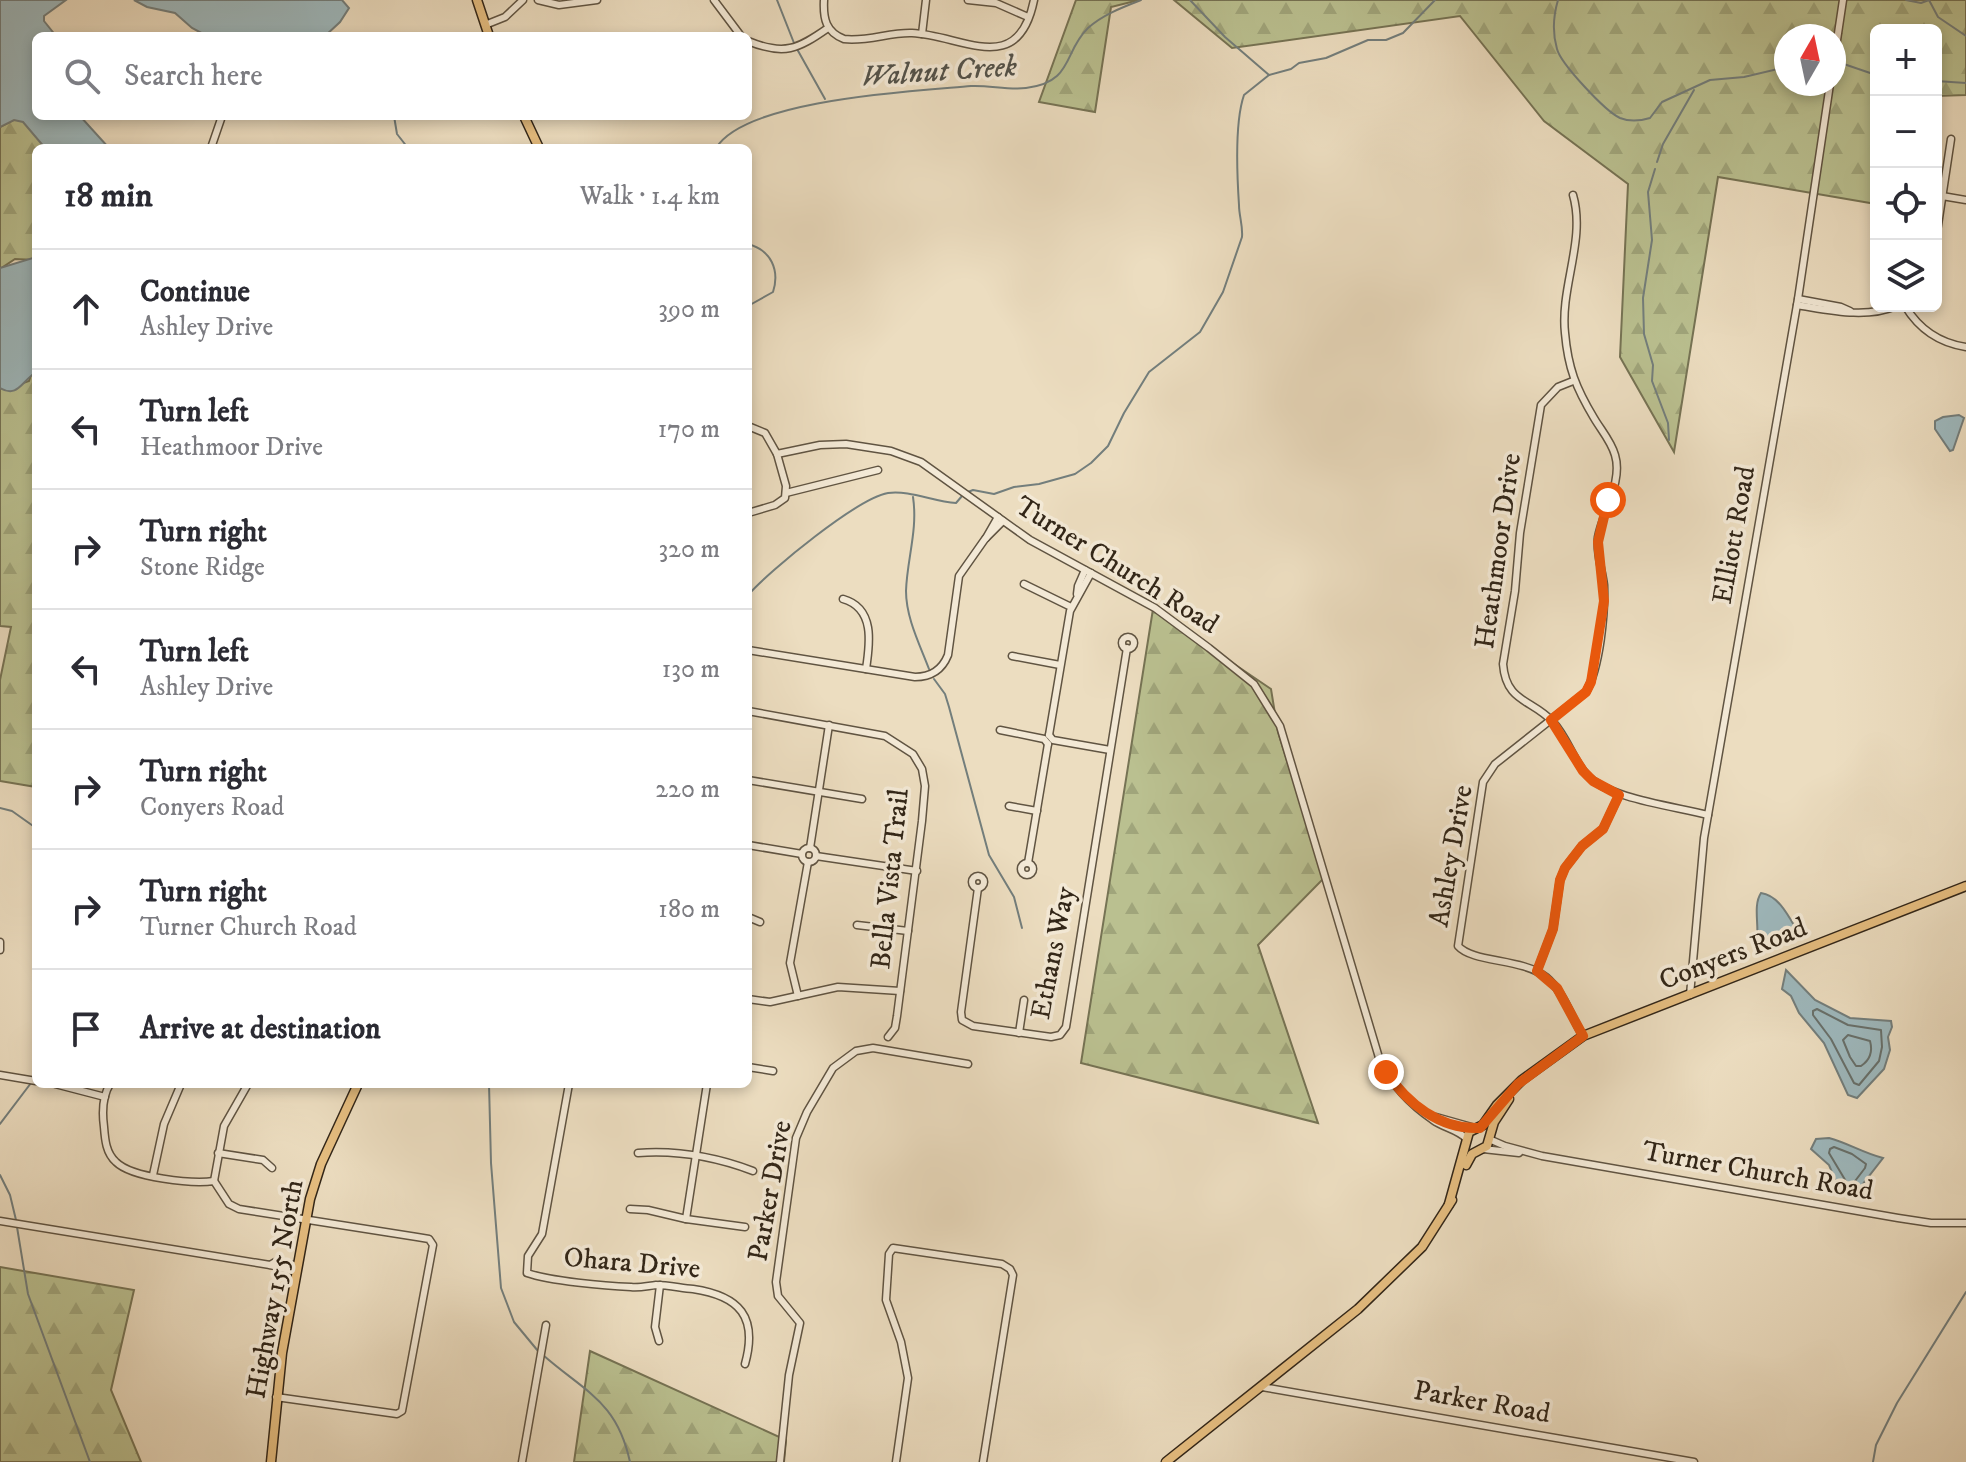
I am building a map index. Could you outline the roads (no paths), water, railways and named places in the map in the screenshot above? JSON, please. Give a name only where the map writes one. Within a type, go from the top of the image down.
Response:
[{"type":"main road","points":[[477,0],[488,32]]},
{"type":"main road","points":[[526,120],[537,144]]},
{"type":"main road","name":"Conyers Road","points":[[1468,1141],[1469,1132],[1478,1128],[1504,1097],[1552,1056],[1583,1036],[1966,886]]},
{"type":"main road","name":"Conyers Road","points":[[1480,1149],[1489,1138],[1501,1109],[1525,1079]]},
{"type":"main road","name":"Highway 155 North","points":[[271,1462],[282,1353],[318,1173],[356,1088]]},
{"type":"main road","points":[[1478,1128],[1489,1138]]},
{"type":"main road","points":[[1166,1462],[1358,1309],[1422,1247],[1449,1204],[1468,1159],[1480,1149],[1468,1141],[1449,1204]]},
{"type":"street","points":[[485,25],[505,17],[523,0]]},
{"type":"street","points":[[538,0],[559,5],[597,0]]},
{"type":"street","points":[[714,0],[738,32]]},
{"type":"street","points":[[824,0],[824,17],[828,28],[839,37],[851,40],[898,33],[922,34],[980,48],[994,48],[1014,39],[1028,17],[1034,0]]},
{"type":"street","points":[[922,34],[926,0]]},
{"type":"street","points":[[968,0],[996,3],[1028,17]]},
{"type":"street","points":[[1840,24],[1843,0]]},
{"type":"street","points":[[752,42],[791,50],[828,28]]},
{"type":"street","name":"Elliott Road","points":[[1690,995],[1708,815],[1798,302],[1828,96]]},
{"type":"street","points":[[212,144],[221,120]]},
{"type":"street","points":[[1951,139],[1942,196],[1966,200]]},
{"type":"street","name":"Ashley Drive","points":[[1537,971],[1466,953],[1458,946],[1458,938],[1483,782],[1495,764],[1586,692],[1591,682],[1604,601],[1598,542],[1615,484],[1616,456],[1573,381],[1564,330],[1577,226],[1573,195]]},
{"type":"street","points":[[1798,302],[1875,312]]},
{"type":"street","points":[[1909,312],[1932,335],[1966,347]]},
{"type":"street","name":"Heathmoor Drive","points":[[1573,381],[1558,387],[1541,405],[1520,533],[1504,676],[1516,697],[1551,720],[1583,771],[1593,781],[1619,795],[1708,815]]},
{"type":"street","points":[[752,428],[765,433],[777,454],[786,493],[785,498],[775,505],[752,512]]},
{"type":"street","name":"Turner Church Road","points":[[777,454],[827,444],[882,449],[921,462],[1042,547],[1155,608],[1254,684],[1280,726],[1380,1061],[1404,1095],[1427,1115],[1468,1141]]},
{"type":"street","points":[[786,493],[878,470]]},
{"type":"street","points":[[752,651],[919,677],[930,675],[942,667],[948,653],[958,578],[1000,519]]},
{"type":"street","points":[[1028,863],[1071,607],[1088,571]]},
{"type":"street","points":[[1024,584],[1071,607]]},
{"type":"street","points":[[843,599],[856,604],[864,616],[870,639],[866,669]]},
{"type":"street","name":"Ethans Way","points":[[978,888],[962,1018],[970,1026],[1053,1037],[1060,1035],[1065,1029],[1127,648]]},
{"type":"street","points":[[1012,656],[1060,665]]},
{"type":"street","name":"Bella Vista Trail","points":[[752,712],[885,736],[913,754],[922,769],[925,786],[917,871],[895,1028],[888,1037]]},
{"type":"street","points":[[810,848],[829,725]]},
{"type":"street","points":[[1000,730],[1110,750]]},
{"type":"street","points":[[752,781],[862,799]]},
{"type":"street","points":[[1583,1036],[1557,988],[1537,971],[1553,929],[1560,880],[1565,868],[1582,846],[1603,829],[1619,795]]},
{"type":"street","points":[[1009,806],[1037,811]]},
{"type":"street","points":[[752,846],[802,854]]},
{"type":"street","points":[[802,854],[810,848]]},
{"type":"street","points":[[810,848],[816,856]]},
{"type":"street","points":[[802,854],[808,862]]},
{"type":"street","points":[[816,856],[917,871]]},
{"type":"street","points":[[808,862],[816,856]]},
{"type":"street","points":[[798,996],[790,963],[808,862]]},
{"type":"street","points":[[752,919],[760,922]]},
{"type":"street","points":[[857,925],[908,931]]},
{"type":"street","points":[[0,942],[0,950]]},
{"type":"street","points":[[752,1000],[770,1002],[838,987],[900,991]]},
{"type":"street","points":[[1019,1033],[1024,1000]]},
{"type":"street","name":"Parker Drive","points":[[780,1462],[789,1375],[800,1323],[778,1296],[776,1282],[796,1138],[807,1112],[833,1068],[856,1051],[873,1048],[968,1064]]},
{"type":"street","points":[[752,1068],[773,1071]]},
{"type":"street","points":[[0,1075],[32,1080]]},
{"type":"street","points":[[70,1088],[105,1097]]},
{"type":"street","points":[[108,1088],[103,1120],[109,1153],[124,1169],[199,1183],[214,1181]]},
{"type":"street","points":[[153,1175],[164,1124],[179,1088]]},
{"type":"street","points":[[245,1088],[224,1126],[214,1181],[229,1204],[239,1209],[307,1222],[429,1239],[433,1245],[402,1411],[397,1414],[276,1397]]},
{"type":"street","name":"Ohara Drive","points":[[568,1088],[542,1234],[528,1256],[527,1273],[633,1288],[660,1285],[719,1294],[731,1299],[751,1330],[745,1364]]},
{"type":"street","points":[[686,1219],[706,1088]]},
{"type":"street","name":"Turner Church Road","points":[[1427,1115],[1478,1128]]},
{"type":"street","name":"Turner Church Road","points":[[1489,1138],[1505,1146],[1542,1156]]},
{"type":"street","name":"Turner Church Road","points":[[1480,1149],[1542,1156],[1912,1220],[1966,1223]]},
{"type":"street","points":[[638,1153],[664,1151],[695,1155],[753,1171]]},
{"type":"street","points":[[218,1153],[263,1160],[272,1168]]},
{"type":"street","points":[[630,1209],[745,1227]]},
{"type":"street","points":[[0,1221],[298,1269]]},
{"type":"street","points":[[896,1462],[908,1378],[901,1342],[886,1300],[889,1254],[893,1248],[1002,1264],[1013,1275],[983,1462]]},
{"type":"street","points":[[659,1341],[655,1327],[660,1285]]},
{"type":"street","points":[[522,1462],[546,1325]]},
{"type":"street","name":"Parker Road","points":[[1262,1387],[1694,1462]]},
{"type":"water","points":[[0,0],[66,0],[44,16],[44,21],[53,32],[32,32],[32,120],[84,120],[105,144],[42,144],[23,122],[14,120],[0,127]]},
{"type":"water","points":[[134,0],[342,0],[349,8],[329,32],[200,32],[175,13],[147,7]]},
{"type":"water","points":[[32,258],[32,376],[11,391],[0,388],[0,268]]},
{"type":"water","points":[[1959,415],[1964,418],[1950,451],[1935,429],[1935,421]]},
{"type":"water","points":[[1761,893],[1777,901],[1795,927],[1767,939],[1757,939],[1757,909]]},
{"type":"water","points":[[1786,970],[1815,1000],[1850,1018],[1891,1021],[1888,1037],[1890,1050],[1884,1069],[1857,1098],[1848,1095],[1824,1043],[1799,1013],[1791,996],[1782,989]]},
{"type":"water","points":[[1829,1138],[1883,1158],[1859,1189],[1856,1198],[1840,1191],[1829,1165],[1811,1149],[1816,1139]]},
{"type":"waterway","points":[[777,0],[794,43]]},
{"type":"waterway","name":"Walnut Creek","points":[[720,144],[733,131],[761,118],[834,100],[971,86],[1026,88],[1041,85],[1060,73],[1088,28],[1106,15],[1141,0]]},
{"type":"waterway","name":"Walnut Creek","points":[[1190,0],[1225,37],[1269,75]]},
{"type":"waterway","points":[[968,492],[994,494],[1014,487],[1039,484],[1075,474],[1091,463],[1108,446],[1149,372],[1200,332],[1223,292],[1242,237],[1237,148],[1244,95],[1269,75],[1291,69],[1299,63],[1326,58],[1368,40],[1386,40],[1403,33],[1435,0]]},
{"type":"waterway","name":"Walnut Creek","points":[[1558,0],[1554,31],[1560,56],[1595,97],[1620,118],[1635,121],[1650,118],[1662,102],[1710,80],[1774,70]]},
{"type":"waterway","points":[[1906,0],[1921,3],[1929,0],[1938,17],[1966,36]]},
{"type":"waterway","points":[[797,49],[825,99]]},
{"type":"waterway","name":"Walnut Creek","points":[[1846,65],[1870,73]]},
{"type":"waterway","name":"Walnut Creek","points":[[1942,81],[1966,83]]},
{"type":"waterway","points":[[1657,162],[1663,144],[1694,90]]},
{"type":"waterway","name":"Walnut Creek","points":[[395,120],[397,134],[405,144]]},
{"type":"waterway","points":[[1655,169],[1648,192],[1652,240],[1643,298],[1644,334],[1653,365],[1652,381],[1668,423],[1669,440]]},
{"type":"waterway","name":"Walnut Creek","points":[[752,246],[768,256],[775,276],[773,292],[752,304]]},
{"type":"waterway","points":[[752,591],[815,536],[874,498],[896,493],[956,503],[962,496]]},
{"type":"waterway","points":[[913,497],[914,521],[906,591],[908,611],[929,669]]},
{"type":"waterway","points":[[934,679],[945,694],[989,855],[1014,897],[1022,928]]},
{"type":"waterway","points":[[0,808],[12,811],[32,825]]},
{"type":"waterway","points":[[0,1124],[31,1083]]},
{"type":"waterway","points":[[489,1088],[491,1163],[501,1288],[514,1322],[538,1351]]},
{"type":"waterway","points":[[0,1175],[10,1195],[16,1220]]},
{"type":"waterway","points":[[17,1227],[28,1294],[90,1462]]},
{"type":"waterway","points":[[1873,1462],[1876,1445],[1897,1403],[1966,1292]]},
{"type":"waterway","points":[[543,1355],[608,1411],[624,1441],[630,1462]]}]
